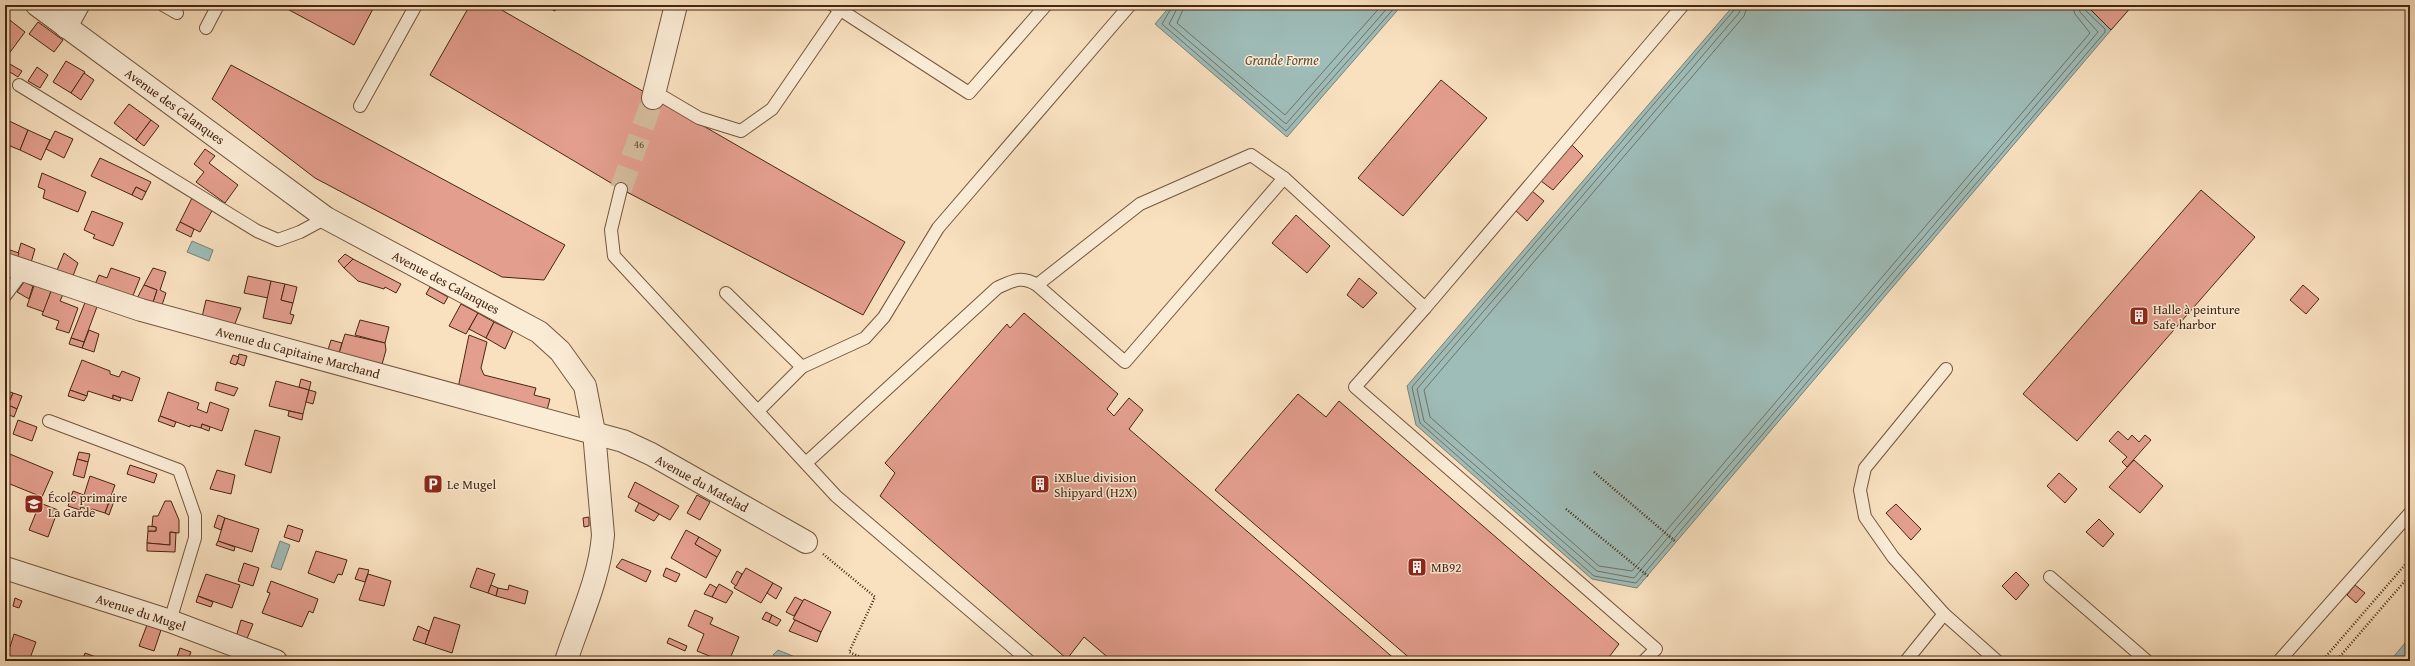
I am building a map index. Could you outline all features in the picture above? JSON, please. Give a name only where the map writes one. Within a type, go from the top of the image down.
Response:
[{"type":"street","name":"Avenue des Calanques","points":[[37,5],[326,218],[539,332],[560,351],[585,386],[594,432],[603,535],[602,547],[593,580],[566,661]]},
{"type":"street","points":[[66,27],[78,5]]},
{"type":"street","points":[[654,95],[676,5]]},
{"type":"street","name":"Avenue du Capitaine Marchand","points":[[14,267],[141,310],[594,432]]},
{"type":"street","name":"Avenue du Matelad","points":[[594,432],[624,441],[651,454],[806,542]]},
{"type":"street","name":"Avenue du Mugel","points":[[5,568],[170,621],[276,661]]},
{"type":"lane","points":[[162,5],[177,13]]},
{"type":"lane","points":[[206,28],[218,5]]},
{"type":"lane","points":[[360,106],[416,5]]},
{"type":"lane","points":[[654,95],[699,118],[741,131],[772,109],[836,8],[969,93],[1046,5]]},
{"type":"lane","points":[[758,410],[802,367],[865,338],[884,317],[938,228],[1130,5]]},
{"type":"lane","points":[[1647,660],[1656,648],[1355,387],[1425,308],[1683,5]]},
{"type":"lane","points":[[19,85],[257,231],[278,240],[300,232],[326,218]]},
{"type":"lane","points":[[1037,285],[1140,204],[1251,155],[1284,178],[1425,308]]},
{"type":"lane","points":[[806,463],[997,288],[1016,279],[1027,279],[1037,285],[1125,362],[1284,178]]},
{"type":"lane","points":[[621,189],[611,230],[614,256],[836,496],[1029,661]]},
{"type":"lane","points":[[5,296],[14,267]]},
{"type":"lane","points":[[726,293],[802,367]]},
{"type":"lane","points":[[1946,369],[1865,468],[1860,490],[1865,517],[1893,557],[1944,614],[1997,661]]},
{"type":"lane","points":[[49,421],[179,470],[195,516],[195,538],[170,621]]},
{"type":"lane","points":[[2279,661],[2410,513]]},
{"type":"lane","points":[[2050,576],[2147,661]]},
{"type":"lane","points":[[1906,661],[1944,614]]},
{"type":"path","points":[[1594,472],[1676,542]]},
{"type":"path","points":[[1566,509],[1648,576]]},
{"type":"path","points":[[806,542],[875,597],[849,652],[870,661]]},
{"type":"path","points":[[2322,661],[2410,559]]},
{"type":"path","points":[[2336,661],[2410,575]]},
{"type":"water","name":"Grande Forme","points":[[1171,5],[1402,5],[1287,137],[1155,24]]},
{"type":"water","points":[[1734,5],[2086,5],[2111,30],[1637,588],[1592,579],[1416,425],[1407,386]]},
{"type":"water","points":[[192,241],[213,250],[209,261],[187,252]]},
{"type":"water","points":[[280,541],[290,545],[281,570],[271,567]]},
{"type":"water","points":[[2410,637],[2410,661],[2390,661]]},
{"type":"water","points":[[778,650],[805,661],[783,661],[773,655]]},
{"type":"building","points":[[280,5],[375,5],[354,45]]},
{"type":"building","points":[[470,5],[493,5],[905,242],[863,315],[621,189],[430,75]]},
{"type":"building","points":[[543,5],[558,5],[555,11]]},
{"type":"building","points":[[2086,5],[2133,5],[2111,30]]},
{"type":"building","points":[[6,17],[25,32],[8,55],[5,53]]},
{"type":"building","points":[[38,22],[63,40],[54,52],[29,34]]},
{"type":"building","points":[[66,61],[85,72],[71,93],[53,82]]},
{"type":"building","points":[[8,63],[22,71],[18,77],[5,69]]},
{"type":"building","points":[[231,65],[565,245],[544,280],[502,277],[315,178],[212,99]]},
{"type":"building","points":[[37,67],[48,75],[40,88],[28,81]]},
{"type":"building","points":[[84,73],[94,80],[81,100],[71,93]]},
{"type":"building","points":[[1441,80],[1487,118],[1403,216],[1358,178]]},
{"type":"building","points":[[129,104],[151,120],[136,140],[114,123]]},
{"type":"building","points":[[5,119],[28,130],[20,150],[5,144]]},
{"type":"building","points":[[151,120],[159,126],[144,146],[136,140]]},
{"type":"building","points":[[28,130],[50,140],[41,160],[20,150]]},
{"type":"building","points":[[55,131],[73,139],[64,158],[46,149]]},
{"type":"building","points":[[1572,145],[1583,156],[1553,190],[1541,181]]},
{"type":"building","points":[[205,149],[215,156],[209,163],[238,185],[225,203],[196,182],[204,172],[194,164]]},
{"type":"building","points":[[100,158],[151,182],[146,192],[136,187],[132,195],[91,176]]},
{"type":"building","points":[[42,173],[86,192],[78,212],[43,198],[45,190],[38,187]]},
{"type":"building","points":[[136,187],[146,192],[142,200],[132,195]]},
{"type":"building","name":"Halle à peinture Safe harbor","points":[[2201,190],[2255,237],[2077,441],[2023,394]]},
{"type":"building","points":[[1532,191],[1544,201],[1527,221],[1515,210]]},
{"type":"building","points":[[193,196],[213,209],[200,232],[180,222]]},
{"type":"building","points":[[92,211],[123,223],[113,246],[93,238],[95,235],[84,230]]},
{"type":"building","points":[[1296,215],[1330,246],[1307,273],[1272,243]]},
{"type":"building","points":[[180,222],[194,229],[191,237],[176,230]]},
{"type":"building","points":[[21,243],[35,249],[30,266],[16,261]]},
{"type":"building","points":[[7,249],[19,253],[16,261],[5,255]]},
{"type":"building","points":[[64,253],[78,263],[71,281],[55,275]]},
{"type":"building","points":[[345,254],[353,259],[344,268],[338,261]]},
{"type":"building","points":[[353,259],[401,284],[396,293],[385,287],[384,289],[358,281],[344,268]]},
{"type":"building","points":[[5,267],[13,276],[5,289]]},
{"type":"building","points":[[111,268],[140,278],[130,303],[94,287],[99,275],[107,278]]},
{"type":"building","points":[[153,268],[166,272],[160,290],[166,293],[160,311],[151,308],[157,290],[144,285]]},
{"type":"building","points":[[248,276],[271,281],[268,298],[244,293]]},
{"type":"building","points":[[1359,278],[1377,293],[1363,308],[1347,295]]},
{"type":"building","points":[[36,280],[53,286],[44,312],[27,306]]},
{"type":"building","points":[[271,281],[285,284],[281,300],[293,303],[290,314],[294,315],[291,324],[263,318]]},
{"type":"building","points":[[24,282],[33,286],[29,299],[17,292]]},
{"type":"building","points":[[285,284],[297,287],[293,303],[281,300]]},
{"type":"building","points":[[144,285],[157,290],[151,308],[134,304]]},
{"type":"building","points":[[2303,285],[2319,299],[2306,314],[2290,300]]},
{"type":"building","points":[[53,286],[65,290],[60,301],[78,308],[69,333],[56,329],[59,321],[42,315]]},
{"type":"building","points":[[430,287],[448,297],[444,304],[426,294]]},
{"type":"building","points":[[86,300],[98,304],[84,342],[71,338]]},
{"type":"building","points":[[206,300],[241,308],[233,329],[201,321]]},
{"type":"building","points":[[461,304],[478,313],[466,334],[449,326]]},
{"type":"building","points":[[478,313],[494,322],[486,338],[469,329]]},
{"type":"building","name":"iXBlue division Shipyard (H2X)","points":[[1024,313],[1118,394],[1107,409],[1114,416],[1129,398],[1143,410],[1129,429],[1397,661],[1112,661],[1084,637],[1067,659],[880,496],[895,473],[885,463],[1007,324],[1010,328]]},
{"type":"building","points":[[360,320],[389,327],[385,343],[355,335]]},
{"type":"building","points":[[494,322],[513,331],[505,349],[486,338]]},
{"type":"building","points":[[89,330],[99,334],[94,352],[82,348]]},
{"type":"building","points":[[345,334],[385,343],[386,350],[381,368],[338,356]]},
{"type":"building","points":[[469,335],[487,342],[481,368],[484,375],[536,388],[534,395],[550,399],[547,410],[458,388]]},
{"type":"building","points":[[71,338],[84,342],[82,348],[69,344]]},
{"type":"building","points":[[331,340],[342,343],[338,356],[327,353]]},
{"type":"building","points":[[239,354],[247,356],[244,366],[237,363]]},
{"type":"building","points":[[233,355],[239,357],[236,365],[230,363]]},
{"type":"building","points":[[82,360],[110,371],[110,374],[119,377],[122,371],[140,378],[132,401],[113,395],[113,399],[88,391],[87,396],[70,390]]},
{"type":"building","points":[[301,379],[311,382],[309,390],[299,387]]},
{"type":"building","points":[[276,381],[309,390],[303,414],[269,406]]},
{"type":"building","points":[[217,382],[238,388],[234,396],[215,390]]},
{"type":"building","points":[[5,390],[13,393],[5,413]]},
{"type":"building","points":[[70,390],[87,396],[84,401],[68,396]]},
{"type":"building","points":[[309,390],[316,392],[313,404],[306,402]]},
{"type":"building","points":[[168,392],[199,403],[197,409],[207,413],[210,402],[229,409],[222,431],[202,424],[201,428],[190,425],[190,427],[160,416]]},
{"type":"building","points":[[13,393],[22,396],[17,409],[8,405]]},
{"type":"building","name":"MB92","points":[[1298,394],[1326,417],[1339,401],[1619,644],[1606,661],[1413,661],[1215,490]]},
{"type":"building","points":[[113,395],[121,398],[120,401],[113,399]]},
{"type":"building","points":[[8,405],[17,409],[14,417],[5,413]]},
{"type":"building","points":[[289,411],[303,414],[302,420],[288,416]]},
{"type":"building","points":[[160,416],[176,422],[174,427],[158,421]]},
{"type":"building","points":[[18,420],[37,427],[32,441],[13,434]]},
{"type":"building","points":[[202,424],[210,427],[209,431],[201,428]]},
{"type":"building","points":[[255,430],[280,437],[271,473],[245,465]]},
{"type":"building","points":[[2118,431],[2128,440],[2132,435],[2139,442],[2145,435],[2151,440],[2127,467],[2122,462],[2127,457],[2109,441]]},
{"type":"building","points":[[5,452],[53,472],[42,497],[5,482]]},
{"type":"building","points":[[79,452],[90,454],[88,462],[77,459]]},
{"type":"building","points":[[77,459],[88,462],[84,478],[73,475]]},
{"type":"building","points":[[2134,460],[2163,486],[2140,513],[2109,487]]},
{"type":"building","points":[[130,465],[157,474],[154,483],[127,474]]},
{"type":"building","points":[[217,470],[235,475],[231,494],[210,489]]},
{"type":"building","points":[[2059,473],[2077,489],[2065,503],[2047,486]]},
{"type":"building","points":[[90,476],[115,485],[105,513],[92,509],[91,511],[81,507],[80,510],[68,506],[73,491],[84,495]]},
{"type":"building","points":[[635,482],[679,506],[670,520],[628,497]]},
{"type":"building","points":[[697,495],[710,502],[700,520],[687,513]]},
{"type":"building","points":[[110,500],[114,501],[109,515],[105,513]]},
{"type":"building","points":[[165,501],[171,501],[179,520],[179,533],[170,532],[170,545],[147,543],[148,531],[156,531],[156,527],[152,526],[153,516],[158,516]]},
{"type":"building","points":[[40,503],[58,510],[48,537],[29,530]]},
{"type":"building","points":[[639,503],[659,514],[654,521],[635,511]]},
{"type":"building","points":[[1896,504],[1921,529],[1911,540],[1886,513]]},
{"type":"building","points":[[218,515],[225,518],[221,530],[214,527]]},
{"type":"building","points":[[589,517],[589,526],[584,527],[583,518]]},
{"type":"building","points":[[225,518],[259,529],[252,552],[218,541]]},
{"type":"building","points":[[2099,519],[2114,534],[2103,547],[2086,532]]},
{"type":"building","points":[[288,525],[303,530],[299,542],[284,537]]},
{"type":"building","points":[[148,526],[156,527],[156,531],[148,531]]},
{"type":"building","points":[[686,530],[699,537],[695,544],[717,557],[706,578],[671,558]]},
{"type":"building","points":[[170,532],[176,533],[175,552],[147,551],[147,543],[170,545]]},
{"type":"building","points":[[699,537],[721,550],[717,557],[695,544]]},
{"type":"building","points":[[218,541],[235,547],[234,551],[216,545]]},
{"type":"building","points":[[316,551],[347,560],[342,575],[338,574],[334,583],[308,573]]},
{"type":"building","points":[[622,559],[651,571],[646,582],[616,567]]},
{"type":"building","points":[[244,563],[259,568],[253,586],[238,581]]},
{"type":"building","points":[[359,568],[369,570],[365,582],[355,579]]},
{"type":"building","points":[[477,568],[495,574],[488,593],[470,587]]},
{"type":"building","points":[[666,568],[680,574],[676,582],[663,576]]},
{"type":"building","points":[[746,568],[773,583],[761,603],[734,588]]},
{"type":"building","points":[[737,571],[742,574],[736,586],[731,582]]},
{"type":"building","points":[[2016,572],[2029,585],[2016,600],[2002,586]]},
{"type":"building","points":[[206,574],[240,585],[232,608],[198,596]]},
{"type":"building","points":[[368,574],[391,581],[384,606],[359,600]]},
{"type":"building","points":[[271,581],[318,599],[313,613],[309,611],[302,627],[262,613],[270,593],[267,592]]},
{"type":"building","points":[[773,583],[782,588],[776,599],[767,593]]},
{"type":"building","points":[[710,584],[717,588],[712,597],[704,594]]},
{"type":"building","points":[[719,584],[733,592],[726,603],[712,597]]},
{"type":"building","points":[[491,585],[498,588],[496,596],[488,593]]},
{"type":"building","points":[[509,585],[528,591],[525,604],[496,596],[498,588],[508,590]]},
{"type":"building","points":[[2355,585],[2365,593],[2356,603],[2347,595]]},
{"type":"building","points":[[198,596],[213,602],[211,607],[196,602]]},
{"type":"building","points":[[795,597],[803,601],[794,616],[786,612]]},
{"type":"building","points":[[15,598],[22,601],[19,608],[13,606]]},
{"type":"building","points":[[804,599],[831,612],[821,632],[793,619]]},
{"type":"building","points":[[695,610],[713,618],[710,624],[739,637],[729,661],[722,661],[697,651],[704,634],[688,626]]},
{"type":"building","points":[[766,612],[772,615],[769,622],[762,619]]},
{"type":"building","points":[[772,615],[781,620],[777,626],[769,622]]},
{"type":"building","points":[[434,617],[460,625],[452,653],[425,644]]},
{"type":"building","points":[[241,620],[253,624],[246,641],[236,637]]},
{"type":"building","points":[[795,620],[821,632],[817,642],[789,631]]},
{"type":"building","points":[[147,625],[161,630],[154,651],[139,646]]},
{"type":"building","points":[[418,626],[429,631],[425,644],[413,640]]},
{"type":"building","points":[[14,634],[36,642],[29,661],[5,661],[5,645],[10,647]]},
{"type":"building","points":[[669,638],[687,646],[685,651],[667,643]]},
{"type":"building","points":[[180,648],[191,652],[188,660],[177,657]]},
{"type":"building","points":[[85,653],[107,661],[82,661]]},
{"type":"tunnel","points":[[621,189],[653,98]]},
{"type":"place","name":"Halle à peinture Safe harbor","points":[[2139,316]]},
{"type":"place","name":"Le Mugel","points":[[433,484]]},
{"type":"place","name":"iXBlue division Shipyard (H2X)","points":[[1040,484]]},
{"type":"place","name":"École primaire La Garde","points":[[34,504]]},
{"type":"place","name":"MB92","points":[[1417,567]]}]
